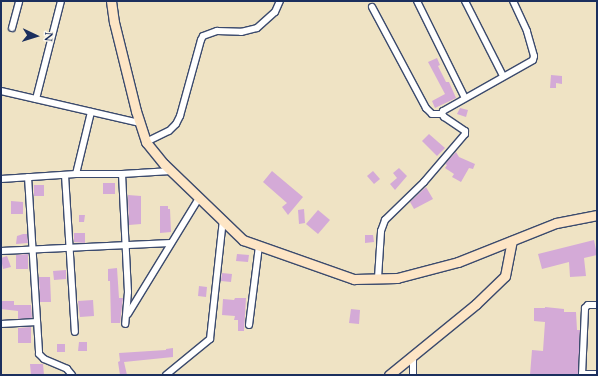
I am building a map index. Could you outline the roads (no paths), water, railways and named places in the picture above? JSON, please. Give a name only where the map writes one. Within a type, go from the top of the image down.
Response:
[{"type":"main road","points":[[111,1],[114,22],[146,142],[171,171],[243,240],[354,279],[397,278],[458,262],[556,224],[597,215]]},
{"type":"main road","points":[[389,375],[413,357],[476,304],[505,276],[512,240]]},
{"type":"street","points":[[12,28],[19,1]]},
{"type":"street","points":[[36,99],[61,1]]},
{"type":"street","points":[[146,142],[169,131],[176,124],[180,116],[201,40],[204,36],[217,31],[249,31],[270,18],[280,1]]},
{"type":"street","points":[[417,1],[465,98]]},
{"type":"street","points":[[465,1],[503,76]]},
{"type":"street","points":[[442,114],[443,111],[465,98],[503,76],[530,63],[534,56],[528,31],[514,1]]},
{"type":"street","points":[[372,7],[426,108],[432,114],[442,114],[465,130],[465,134],[424,182],[384,220],[381,231],[378,278]]},
{"type":"street","points":[[1,91],[140,123]]},
{"type":"street","points":[[76,174],[91,112]]},
{"type":"street","points":[[1,179],[76,174],[122,174],[171,171]]},
{"type":"street","points":[[122,174],[127,245],[128,292],[125,321],[199,198]]},
{"type":"street","points":[[65,175],[75,332]]},
{"type":"street","points":[[28,177],[39,354],[67,369],[72,375]]},
{"type":"street","points":[[166,375],[210,339],[223,220]]},
{"type":"street","points":[[1,251],[70,249],[171,243]]},
{"type":"street","points":[[249,325],[259,246]]},
{"type":"street","points":[[597,305],[588,305],[585,308],[582,375],[597,374]]},
{"type":"street","points":[[1,324],[37,322]]},
{"type":"street","points":[[413,357],[413,375]]}]
